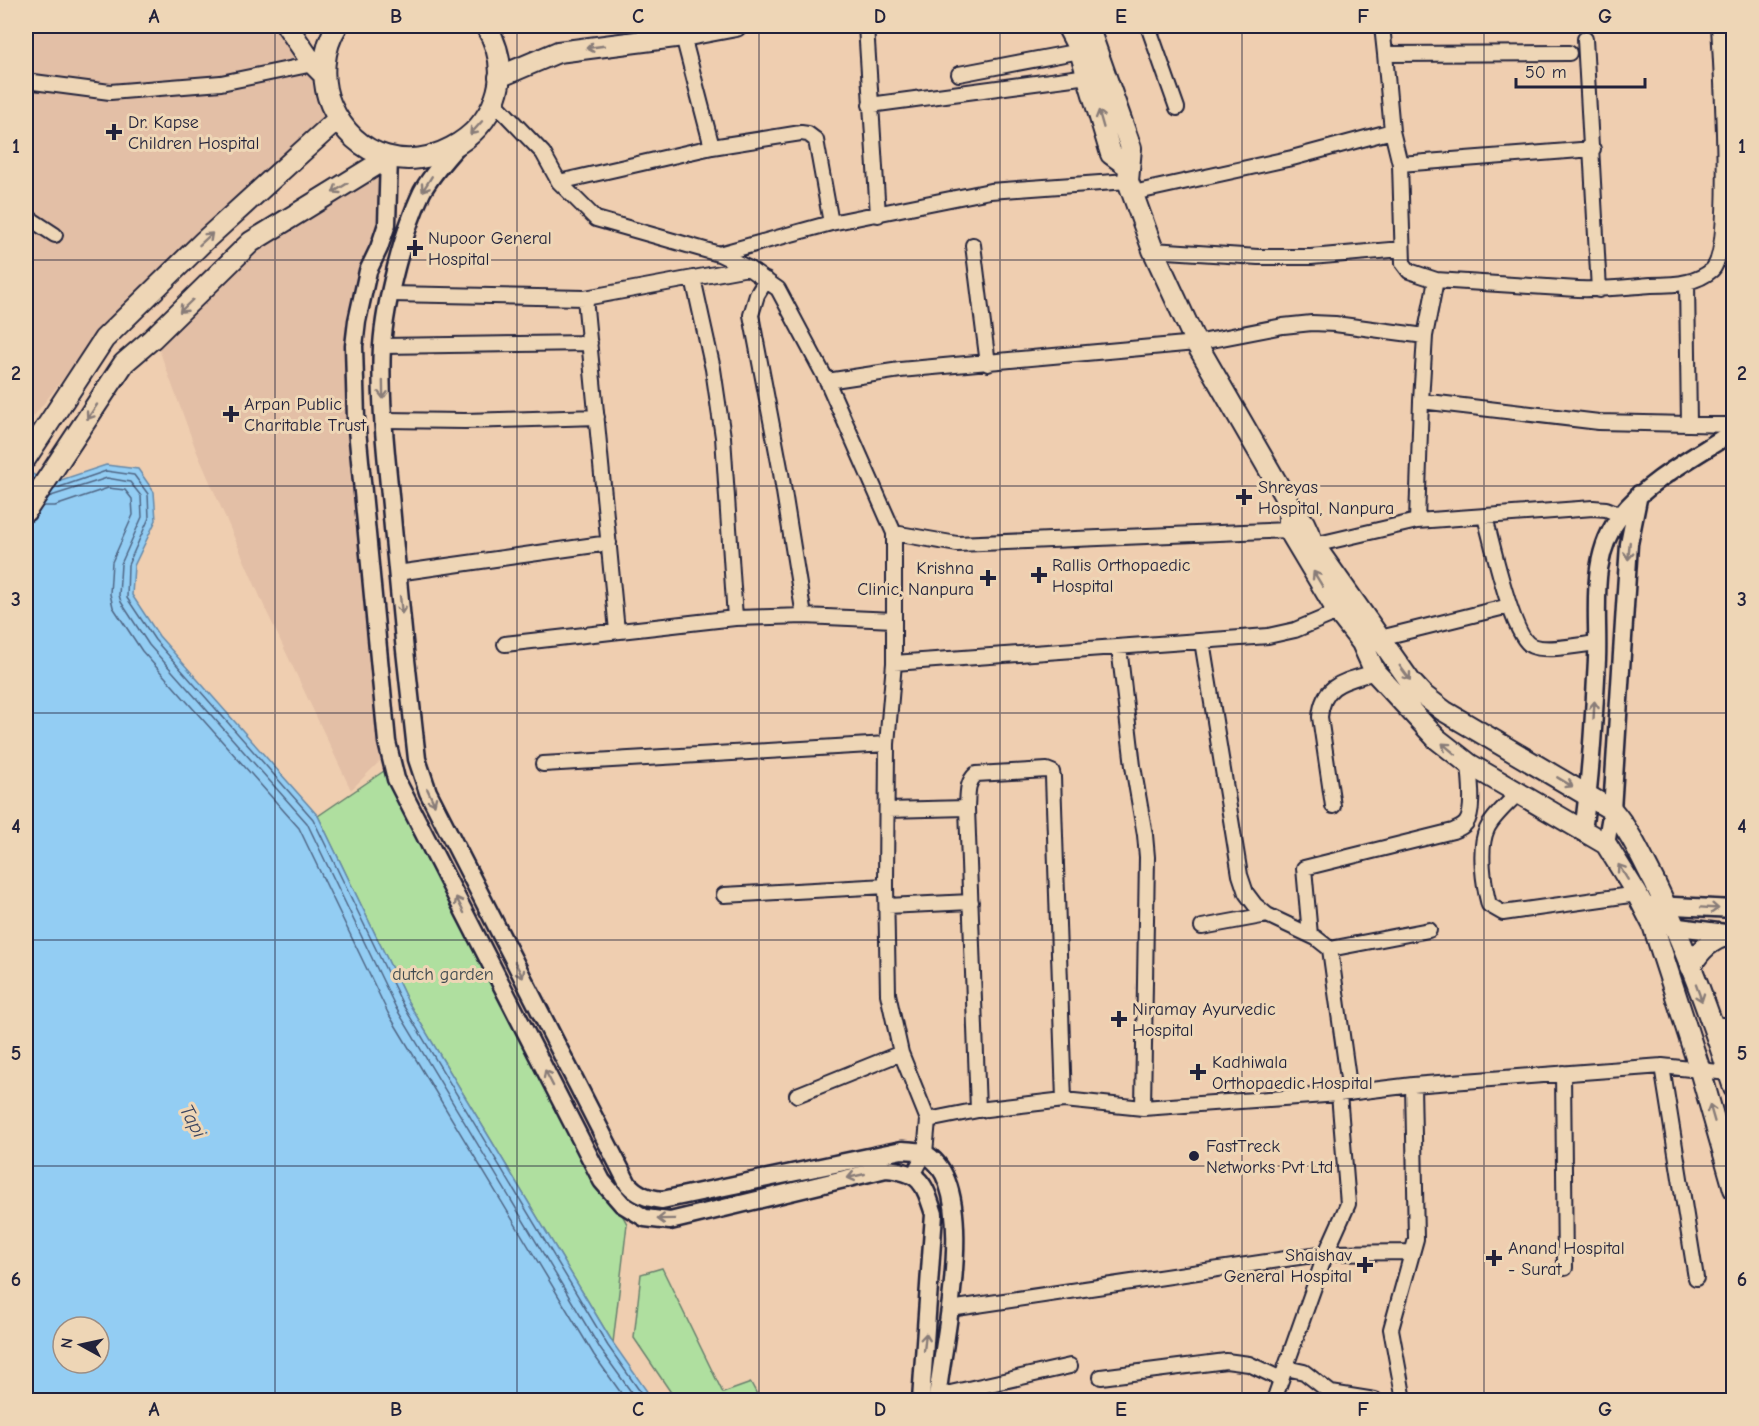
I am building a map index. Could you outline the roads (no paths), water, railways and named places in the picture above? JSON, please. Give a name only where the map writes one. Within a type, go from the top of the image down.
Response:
[{"type":"main road","points":[[287,26],[318,70],[338,119],[351,136],[389,157],[414,159],[438,155],[458,145],[477,129],[494,102],[499,76],[498,56],[492,35],[486,26]]},
{"type":"main road","points":[[318,70],[337,26]]},
{"type":"main road","points":[[499,76],[558,52],[683,36],[736,26]]},
{"type":"main road","points":[[1067,26],[1080,51],[1111,154],[1130,180],[1152,250],[1196,343],[1289,504],[1304,523],[1314,545],[1371,641],[1375,672],[1437,739],[1469,764],[1606,844],[1640,900],[1653,925],[1700,1070],[1734,1189]]},
{"type":"main road","points":[[1088,26],[1131,148],[1130,180]]},
{"type":"main road","points":[[26,458],[104,339],[204,241],[338,119]]},
{"type":"main road","points":[[26,511],[124,363],[152,339],[251,242],[389,157]]},
{"type":"main road","points":[[1289,504],[1289,530],[1338,612],[1371,641],[1423,695],[1444,711],[1612,810],[1634,842],[1676,926],[1732,1083]]},
{"type":"main road","points":[[1690,967],[1707,944],[1720,937],[1733,934]]},
{"type":"street","points":[[866,26],[878,215]]},
{"type":"street","points":[[1148,26],[1177,108]]},
{"type":"street","points":[[1382,26],[1392,131],[1400,164],[1403,263],[1409,271],[1436,280],[1599,290],[1687,283],[1701,278],[1713,269],[1718,260],[1729,208],[1719,26]]},
{"type":"street","points":[[683,36],[712,147]]},
{"type":"street","points":[[1585,39],[1593,149],[1599,290]]},
{"type":"street","points":[[959,74],[1080,51]]},
{"type":"street","points":[[1385,54],[1569,53]]},
{"type":"street","points":[[26,81],[110,92],[221,83],[318,70]]},
{"type":"street","points":[[870,105],[1088,76]]},
{"type":"street","points":[[494,102],[543,153],[559,182],[596,219],[719,254],[748,268],[778,290],[826,381],[894,533],[894,663],[887,744],[888,994],[901,1053],[928,1120],[925,1154],[913,1175]]},
{"type":"street","points":[[719,254],[831,224],[990,191],[1130,180],[1292,158],[1392,131]]},
{"type":"street","points":[[559,182],[712,147],[801,133],[808,134],[816,140],[831,224]]},
{"type":"street","points":[[458,145],[422,192],[408,229],[390,294],[382,346],[384,420],[397,573],[417,759],[425,784],[617,1163],[634,1191],[643,1197],[662,1200],[902,1150],[925,1154],[940,1166],[946,1178],[954,1218],[956,1250],[950,1309],[932,1399]]},
{"type":"street","points":[[1400,164],[1593,149]]},
{"type":"street","points":[[389,157],[387,224],[368,271],[354,346],[356,419],[387,742],[396,779],[602,1181],[622,1204],[645,1218],[670,1221],[886,1169],[913,1175],[925,1186],[934,1214],[932,1399]]},
{"type":"street","points":[[26,216],[55,235]]},
{"type":"street","points":[[973,245],[988,363]]},
{"type":"street","points":[[1152,250],[1258,257],[1311,257],[1402,249]]},
{"type":"street","points":[[390,294],[585,298],[748,268]]},
{"type":"street","points":[[693,278],[713,369],[723,436],[735,618]]},
{"type":"street","points":[[766,280],[757,295],[751,315],[781,473],[804,616]]},
{"type":"street","points":[[1417,521],[1420,401],[1425,336],[1436,280]]},
{"type":"street","points":[[1687,283],[1689,424]]},
{"type":"street","points":[[585,298],[617,631]]},
{"type":"street","points":[[826,381],[900,370],[1196,343],[1283,326],[1312,323],[1425,336]]},
{"type":"street","points":[[382,346],[590,343]]},
{"type":"street","points":[[1420,401],[1599,422],[1734,425]]},
{"type":"street","points":[[384,420],[465,421],[597,417]]},
{"type":"street","points":[[1584,831],[1597,643],[1599,564],[1608,534],[1628,518],[1639,494],[1734,431]]},
{"type":"street","points":[[894,533],[957,544],[1289,530],[1314,545],[1417,521],[1485,518],[1593,508],[1606,509],[1628,518]]},
{"type":"street","points":[[1485,518],[1513,619],[1530,646],[1541,648],[1597,643]]},
{"type":"street","points":[[1606,844],[1612,810],[1629,544],[1628,518]]},
{"type":"street","points":[[397,573],[609,543]]},
{"type":"street","points":[[1371,641],[1509,606]]},
{"type":"street","points":[[894,663],[1268,636],[1295,630],[1338,612]]},
{"type":"street","points":[[506,644],[735,618],[804,616],[894,620]]},
{"type":"street","points":[[1202,641],[1240,875],[1246,893],[1255,905],[1267,915],[1310,935],[1330,949],[1429,930]]},
{"type":"street","points":[[1119,647],[1132,766],[1147,857],[1143,1108]]},
{"type":"street","points":[[1333,806],[1320,717],[1321,707],[1325,695],[1335,685],[1375,672]]},
{"type":"street","points":[[543,764],[887,744]]},
{"type":"street","points":[[1310,935],[1304,868],[1453,831],[1465,825],[1469,818],[1471,796],[1469,764]]},
{"type":"street","points":[[978,1110],[968,808],[968,787],[976,774],[1047,770],[1052,772],[1064,1100]]},
{"type":"street","points":[[1518,793],[1487,829],[1484,843],[1484,885],[1489,905],[1503,913],[1640,900],[1665,905],[1734,909]]},
{"type":"street","points":[[887,810],[968,808]]},
{"type":"street","points":[[1469,818],[1487,829]]},
{"type":"street","points":[[724,895],[886,886]]},
{"type":"street","points":[[887,906],[971,902]]},
{"type":"street","points":[[1202,927],[1267,915]]},
{"type":"street","points":[[1653,925],[1733,934]]},
{"type":"street","points":[[1274,1401],[1326,1253],[1348,1204],[1344,1093],[1330,949]]},
{"type":"street","points":[[1710,1024],[1734,1026]]},
{"type":"street","points":[[797,1095],[901,1053]]},
{"type":"street","points":[[928,1120],[978,1110],[1064,1100],[1143,1108],[1662,1066],[1700,1070],[1732,1083]]},
{"type":"street","points":[[1662,1066],[1696,1278]]},
{"type":"street","points":[[1563,1073],[1565,1268]]},
{"type":"street","points":[[1404,1401],[1391,1329],[1416,1239],[1413,1085]]},
{"type":"street","points":[[950,1309],[1326,1253],[1412,1252]]},
{"type":"street","points":[[1101,1377],[1226,1361],[1249,1364],[1283,1373],[1305,1372],[1331,1393],[1375,1401]]},
{"type":"street","points":[[932,1399],[1070,1366]]},
{"type":"water","name":"Tapi","points":[[106,465],[138,469],[154,492],[156,520],[134,566],[132,595],[159,636],[318,816],[408,1002],[613,1343],[653,1400],[26,1400],[26,470],[49,484]]},
{"type":"place","name":"Dr. Kapse Children Hospital","points":[[114,132]]},
{"type":"place","name":"Nupoor General Hospital","points":[[415,248]]},
{"type":"place","name":"Arpan Public Charitable Trust","points":[[231,414]]},
{"type":"place","name":"Shreyas Hospital, Nanpura","points":[[1244,497]]},
{"type":"place","name":"Rallis Orthopaedic Hospital","points":[[1039,575]]},
{"type":"place","name":"Krishna Clinic, Nanpura","points":[[988,578]]},
{"type":"place","name":"Niramay Ayurvedic Hospital","points":[[1119,1019]]},
{"type":"place","name":"Kadhiwala Orthopaedic Hospital","points":[[1198,1072]]},
{"type":"place","name":"FastTreck Networks Pvt Ltd","points":[[1194,1156]]},
{"type":"place","name":"Anand Hospital - Surat","points":[[1494,1258]]},
{"type":"place","name":"Shaishav General Hospital","points":[[1365,1265]]},
{"type":"park label","name":"dutch garden","points":[[443,974]]}]
